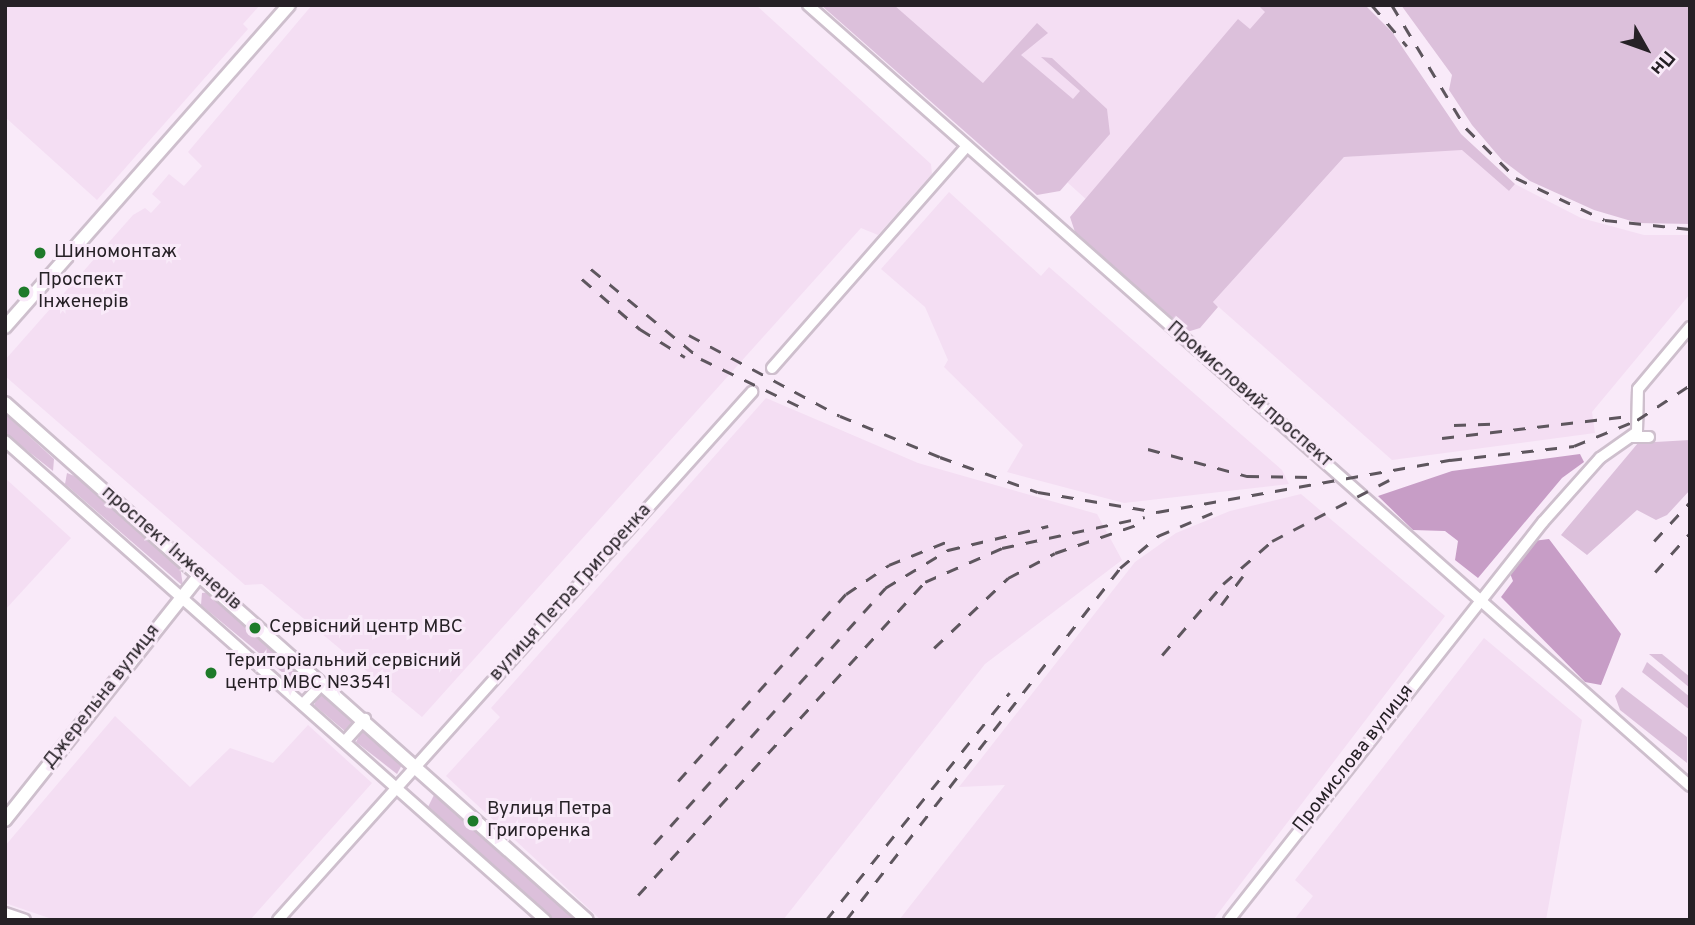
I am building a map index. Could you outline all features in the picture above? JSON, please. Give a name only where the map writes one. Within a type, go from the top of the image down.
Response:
[{"type":"street","points":[[5,327],[289,5]]},
{"type":"street","name":"Промисловий проспект","points":[[808,5],[1690,786]]},
{"type":"street","points":[[772,368],[967,146]]},
{"type":"street","points":[[1649,437],[1632,437],[1638,389],[1690,327]]},
{"type":"street","name":"вулиця Петра Григоренка","points":[[278,920],[752,392]]},
{"type":"street","name":"проспект Інженерів","points":[[5,403],[416,764],[587,920]]},
{"type":"street","name":"Промислова вулиця","points":[[1228,920],[1480,599],[1591,468],[1632,437]]},
{"type":"street","name":"проспект Інженерів","points":[[5,440],[545,920]]},
{"type":"street","name":"Джерельна вулиця","points":[[5,820],[200,575]]},
{"type":"street","points":[[303,704],[323,683]]},
{"type":"street","points":[[345,741],[365,719]]},
{"type":"street","points":[[5,913],[25,920]]},
{"type":"shaded area","points":[[5,5],[260,5],[243,24],[248,29],[97,200],[5,117]]},
{"type":"shaded area","points":[[312,5],[756,5],[931,164],[932,174],[878,235],[861,228],[422,717],[262,584],[245,585],[5,376],[5,360],[133,215],[145,208],[151,213],[161,202],[152,194],[169,174],[184,186],[202,166],[188,152]]},
{"type":"shaded area","points":[[821,5],[894,5],[983,83],[1037,23],[1048,33],[1021,55],[1073,99],[1080,91],[1041,57],[1052,58],[1107,109],[1110,134],[1060,191],[1037,195]]},
{"type":"shaded area","points":[[894,5],[1322,5],[1088,201],[1067,182],[1065,155]]},
{"type":"shaded area","points":[[1258,5],[1365,5],[1392,32],[1461,134],[1515,184],[1509,191],[1462,150],[1344,157],[1213,302],[1218,307],[1200,328],[1187,332],[1075,232],[1070,217],[1238,19],[1250,29],[1265,12]]},
{"type":"shaded area","points":[[1401,5],[1690,5],[1690,224],[1638,223],[1594,210],[1530,181],[1502,160],[1472,125],[1449,90],[1452,75]]},
{"type":"shaded area","points":[[1462,149],[1509,191],[1515,184],[1581,218],[1644,235],[1690,235],[1690,294],[1592,412],[1595,433],[1392,460],[1213,302],[1344,157]]},
{"type":"shaded area","points":[[949,192],[1041,276],[1049,267],[1282,470],[1289,484],[1124,503],[1007,472],[1023,445],[944,367],[948,360],[925,307],[881,269]]},
{"type":"shaded area","points":[[766,398],[918,463],[1097,514],[1122,560],[985,664],[783,920],[601,920],[446,776],[500,717],[491,708]]},
{"type":"shaded area","points":[[5,414],[54,459],[53,471],[5,433]]},
{"type":"shaded area","points":[[1690,440],[1690,490],[1667,515],[1656,520],[1637,510],[1587,555],[1561,535],[1638,443]]},
{"type":"shaded area","points":[[1580,454],[1584,462],[1562,478],[1478,578],[1455,560],[1458,541],[1445,531],[1413,530],[1378,496],[1452,471]]},
{"type":"shaded area","points":[[67,473],[82,479],[180,566],[183,586],[65,484]]},
{"type":"shaded area","points":[[5,478],[71,538],[5,610]]},
{"type":"shaded area","points":[[1301,494],[1445,616],[1213,920],[899,920],[1005,785],[959,787],[1135,562],[1176,533],[1230,511]]},
{"type":"shaded area","points":[[1549,539],[1621,634],[1601,685],[1585,682],[1501,597],[1513,581],[1509,571],[1533,541]]},
{"type":"shaded area","points":[[210,592],[314,682],[306,692],[201,605],[202,593]]},
{"type":"shaded area","points":[[1484,638],[1582,720],[1546,920],[1294,920],[1313,896],[1295,880]]},
{"type":"shaded area","points":[[1649,654],[1662,654],[1690,677],[1690,688]]},
{"type":"shaded area","points":[[1647,662],[1690,697],[1690,710],[1642,672]]},
{"type":"shaded area","points":[[1622,687],[1687,737],[1687,763],[1620,710],[1615,696]]},
{"type":"shaded area","points":[[321,690],[355,720],[346,732],[314,705]]},
{"type":"shaded area","points":[[115,716],[190,787],[230,748],[273,763],[308,725],[372,783],[250,920],[55,920],[5,903],[5,846]]},
{"type":"shaded area","points":[[363,729],[403,763],[397,774],[356,742]]},
{"type":"shaded area","points":[[435,793],[581,920],[554,920],[428,807]]},
{"type":"railway","points":[[1372,5],[1407,46]]},
{"type":"railway","points":[[1392,5],[1466,128],[1516,178],[1605,220],[1690,229]]},
{"type":"railway","points":[[591,269],[701,359],[803,408]]},
{"type":"railway","points":[[582,279],[640,329],[685,357]]},
{"type":"railway","points":[[689,335],[840,416],[940,457],[1038,492],[1157,512],[1450,460],[1574,446],[1637,420],[1690,385]]},
{"type":"railway","points":[[1442,438],[1629,416]]},
{"type":"railway","points":[[1454,425],[1492,424]]},
{"type":"railway","points":[[1148,449],[1247,476],[1314,477]]},
{"type":"railway","points":[[1162,655],[1223,584],[1272,541],[1393,478]]},
{"type":"railway","points":[[1654,541],[1690,502]]},
{"type":"railway","points":[[846,920],[1120,568],[1158,536],[1212,513]]},
{"type":"railway","points":[[638,895],[925,582],[1002,548],[1145,517]]},
{"type":"railway","points":[[934,648],[1008,578],[1055,553],[1136,525]]},
{"type":"railway","points":[[654,844],[885,588],[948,550],[1048,526]]},
{"type":"railway","points":[[1655,572],[1690,533]]},
{"type":"railway","points":[[678,781],[846,594],[889,565],[953,539]]},
{"type":"railway","points":[[1221,605],[1243,576]]},
{"type":"railway","points":[[826,920],[1009,693]]},
{"type":"place","name":"Шиномонтаж","points":[[40,253]]},
{"type":"place","name":"Проспект Інженерів","points":[[24,292]]},
{"type":"place","name":"Сервісний центр МВС","points":[[255,628]]},
{"type":"place","name":"Територіальний сервісний центр МВС №3541","points":[[211,673]]},
{"type":"place","name":"Вулиця Петра Григоренка","points":[[473,821]]}]
